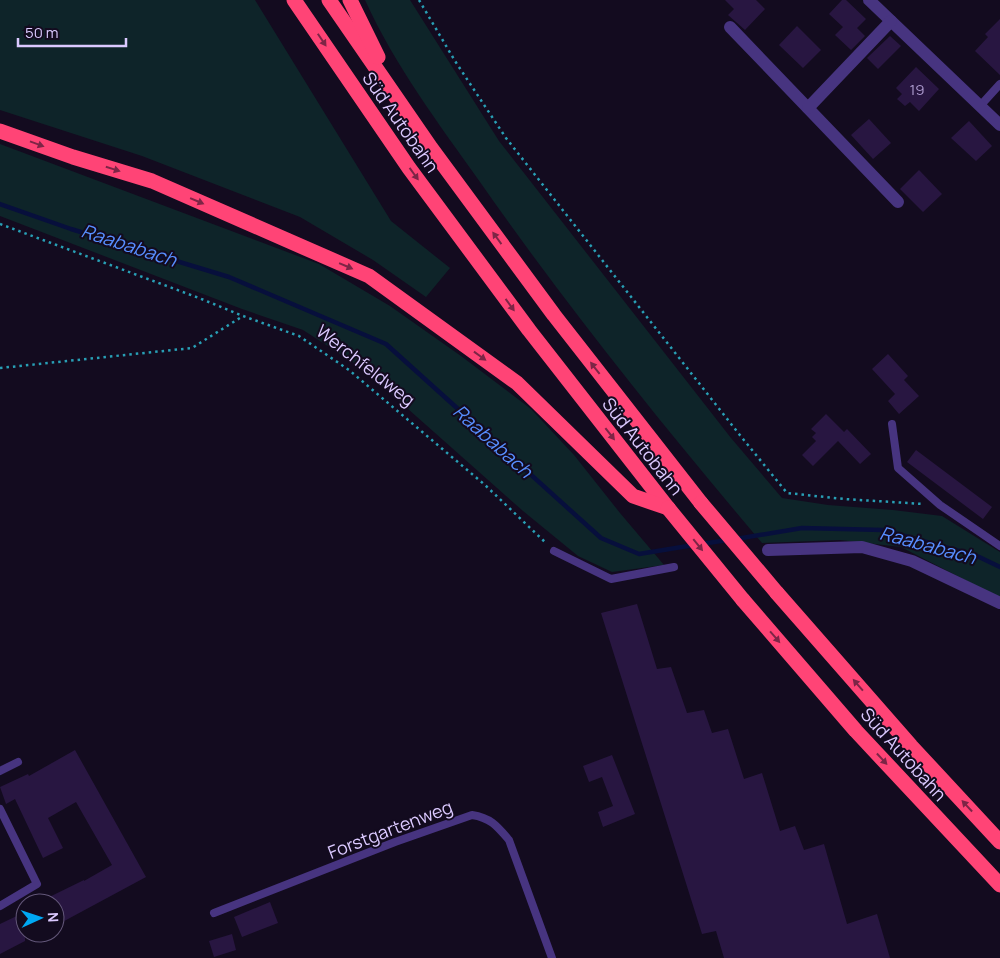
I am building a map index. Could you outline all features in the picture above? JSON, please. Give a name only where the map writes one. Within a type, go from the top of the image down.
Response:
[{"type":"highway","name":"Süd Autobahn","points":[[294,0],[415,176],[529,330],[668,508],[743,600],[863,738],[1000,885]]},
{"type":"highway","name":"Süd Autobahn","points":[[329,0],[431,148],[554,315],[701,502],[777,593],[911,746],[1000,842]]},
{"type":"highway","points":[[350,0],[393,91]]},
{"type":"highway","points":[[0,131],[152,182],[370,276],[517,383],[633,496],[668,508]]},
{"type":"street","points":[[869,0],[1000,125]]},
{"type":"street","points":[[808,108],[891,22]]},
{"type":"street","points":[[730,28],[898,202]]},
{"type":"street","points":[[768,550],[862,547],[912,561],[1000,603]]},
{"type":"lane","points":[[980,106],[1000,84]]},
{"type":"lane","points":[[892,424],[898,468],[940,505],[1000,546]]},
{"type":"lane","points":[[554,551],[610,579],[674,567]]},
{"type":"lane","points":[[0,771],[18,762]]},
{"type":"lane","points":[[0,809],[37,884],[0,906]]},
{"type":"lane","name":"Forstgartenweg","points":[[214,913],[395,842],[472,815],[484,817],[509,840],[552,958]]},
{"type":"path","points":[[418,0],[455,61],[506,138],[738,434],[787,493],[844,499],[940,505]]},
{"type":"path","name":"Werchfeldweg","points":[[0,224],[299,336],[349,370],[485,485],[554,551]]},
{"type":"path","points":[[0,368],[192,348],[243,316]]},
{"type":"green space","points":[[0,0],[255,0],[391,221],[450,268],[426,297],[373,260],[300,217],[142,156],[0,110]]},
{"type":"green space","points":[[365,0],[410,0],[499,141],[731,438],[782,498],[828,505],[942,516],[1000,552],[1000,598],[901,547],[840,540],[762,543],[617,366],[513,229],[418,94],[390,48]]},
{"type":"green space","points":[[0,144],[319,264],[390,306],[461,356],[531,409],[574,455],[664,565],[612,572],[578,556],[523,511],[381,385],[354,363],[303,330],[242,309],[0,216]]},
{"type":"building","points":[[725,0],[756,0],[765,9],[745,30],[728,15],[734,9]]},
{"type":"building","points":[[842,0],[846,0],[866,19],[857,28],[865,36],[851,50],[835,35],[843,27],[829,14]]},
{"type":"building","points":[[1000,19],[1000,75],[975,51],[988,37],[985,34]]},
{"type":"building","points":[[797,26],[821,50],[803,68],[779,45]]},
{"type":"building","points":[[890,36],[901,46],[878,69],[867,58]]},
{"type":"building","points":[[916,67],[939,89],[919,111],[910,102],[905,106],[897,99],[902,94],[896,88]]},
{"type":"building","points":[[869,119],[891,143],[873,159],[851,135]]},
{"type":"building","points":[[969,121],[992,146],[976,161],[951,138]]},
{"type":"building","points":[[919,170],[942,194],[923,212],[900,189]]},
{"type":"building","points":[[888,354],[908,376],[904,380],[919,396],[899,414],[888,401],[895,394],[872,369]]},
{"type":"building","points":[[826,414],[844,432],[847,429],[871,454],[860,464],[838,441],[813,466],[802,455],[816,441],[812,437],[816,433],[811,429]]},
{"type":"building","points":[[916,450],[992,507],[983,519],[907,462]]},
{"type":"building","points":[[637,604],[657,669],[671,667],[687,713],[704,710],[712,733],[728,729],[744,779],[762,773],[780,831],[795,826],[804,850],[824,844],[847,924],[877,914],[890,958],[724,958],[716,931],[702,934],[601,613]]},
{"type":"building","points":[[75,750],[146,877],[65,921],[65,893],[57,893],[112,865],[76,802],[48,818],[63,848],[43,858],[15,799],[6,804],[0,787],[28,774],[29,776]]},
{"type":"building","points":[[612,755],[635,814],[603,827],[598,812],[613,806],[602,777],[589,782],[583,766]]},
{"type":"building","points":[[270,902],[278,923],[242,937],[234,917]]},
{"type":"building","points":[[15,917],[15,943],[21,943],[0,954],[0,924]]},
{"type":"building","points":[[232,934],[236,950],[214,957],[209,941]]},
{"type":"waterway","name":"Raababach","points":[[0,204],[71,229],[229,277],[386,344],[601,538],[639,554],[694,545]]},
{"type":"waterway","name":"Raababach","points":[[736,539],[802,528],[883,530],[977,556],[1000,567]]},
{"type":"waterway","name":"Raababach","points":[[701,544],[728,540]]}]
